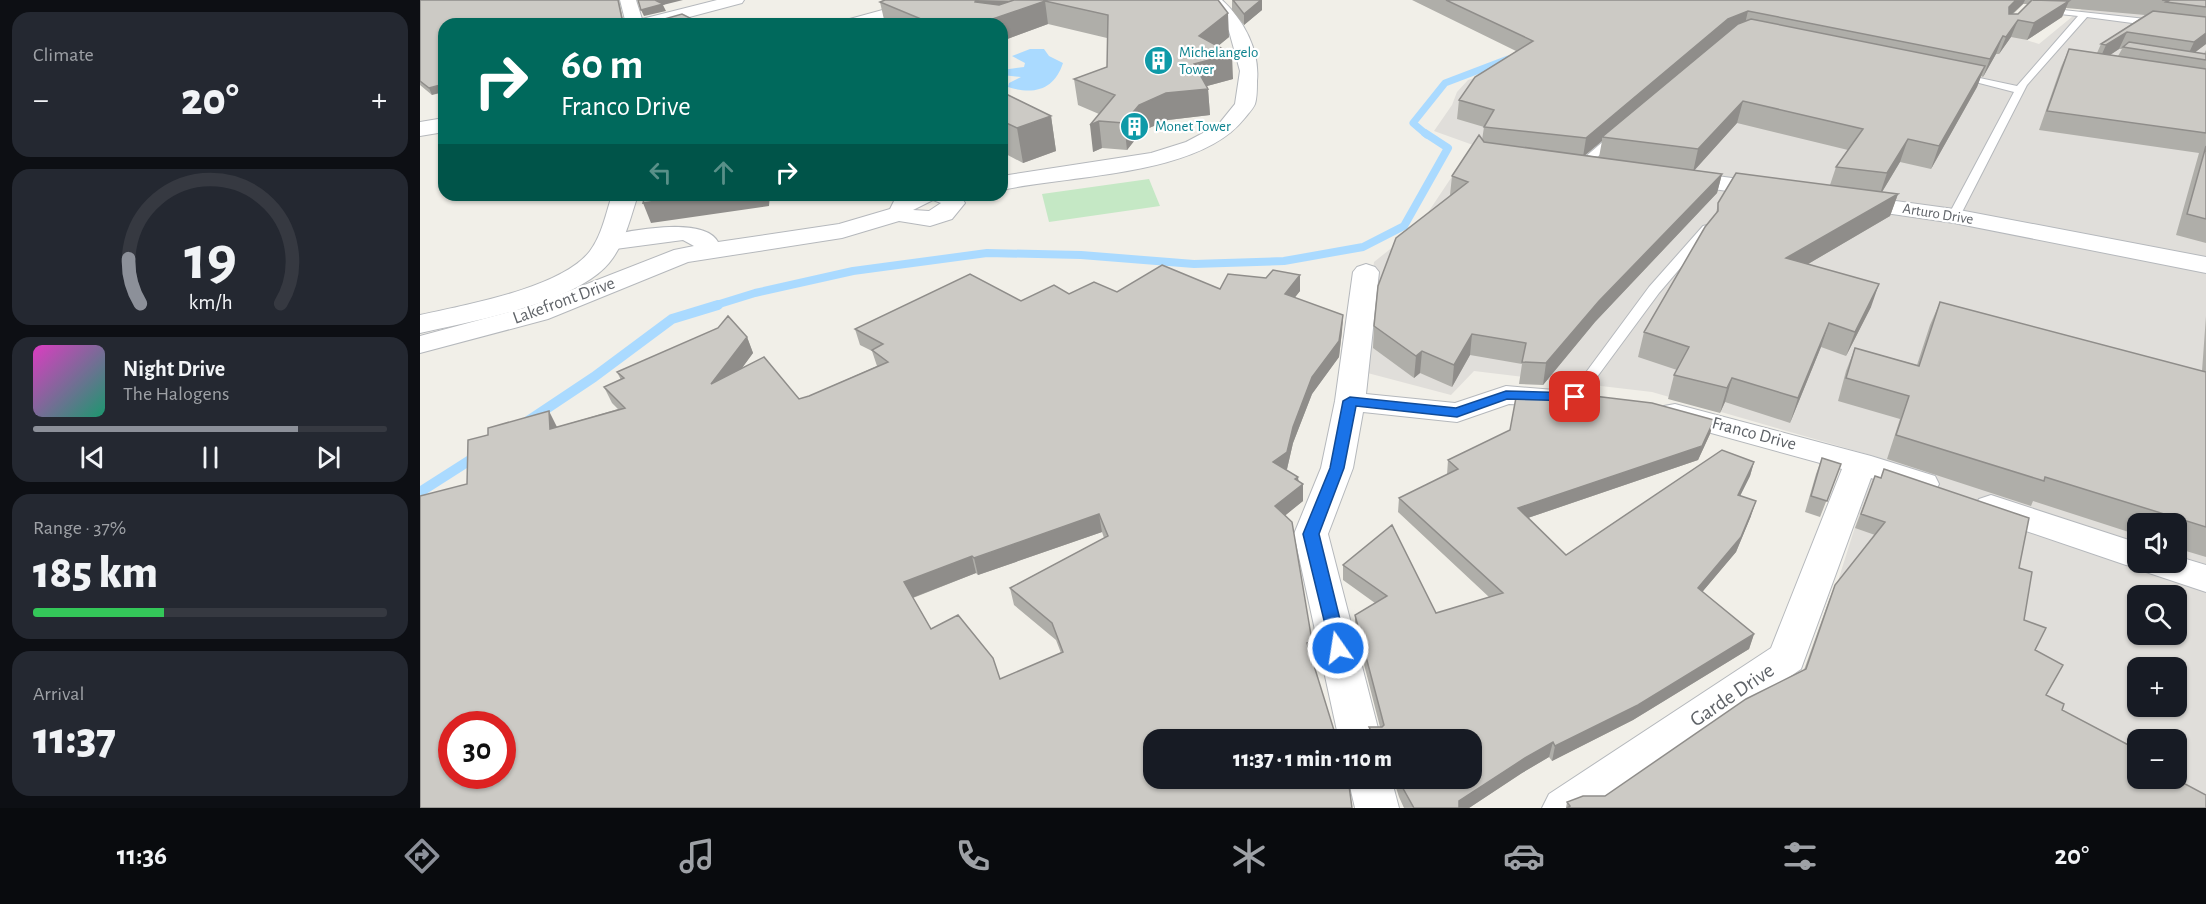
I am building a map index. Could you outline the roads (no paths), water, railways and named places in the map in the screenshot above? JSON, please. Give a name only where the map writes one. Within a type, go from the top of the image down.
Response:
[{"type":"street","points":[[628,0],[632,18]]},
{"type":"street","points":[[666,18],[736,0]]},
{"type":"street","points":[[874,18],[939,0]]},
{"type":"street","points":[[1008,178],[1153,160],[1194,145],[1230,124],[1249,98],[1250,79],[1242,37],[1206,1]]},
{"type":"street","points":[[420,129],[438,126]]},
{"type":"street","points":[[1559,162],[1605,168]]},
{"type":"street","points":[[1664,176],[1793,194]]},
{"type":"street","name":"Arturo Drive","points":[[1828,198],[1954,216],[2206,265]]},
{"type":"street","name":"Lakefront Drive","points":[[420,345],[571,279],[599,259],[608,243],[623,201]]},
{"type":"street","points":[[908,201],[915,219],[936,217],[951,208],[952,201]]},
{"type":"street","name":"Lakefront Drive","points":[[420,324],[548,310],[659,264],[706,250],[842,231],[908,201]]},
{"type":"street","points":[[608,243],[690,233],[706,241],[706,250]]},
{"type":"street","points":[[1357,729],[1311,534],[1337,468],[1350,401],[1366,272]]},
{"type":"street","points":[[1350,401],[1457,413],[1506,395],[1575,397],[1607,401]]},
{"type":"street","name":"Franco Drive","points":[[1650,406],[1860,463],[2127,552]]},
{"type":"street","name":"Garde Drive","points":[[1564,808],[1787,658],[1860,463]]},
{"type":"street","points":[[2187,573],[2206,579]]},
{"type":"street","points":[[1372,789],[1377,808]]},
{"type":"lane","points":[[2038,9],[2162,24]]},
{"type":"lane","points":[[1954,216],[2020,90],[2085,15]]},
{"type":"lane","points":[[2045,59],[2056,61]]},
{"type":"lane","points":[[1949,75],[2020,90]]},
{"type":"lane","points":[[1582,165],[1625,128]]},
{"type":"lane","points":[[1575,397],[1654,290],[1707,229]]},
{"type":"water","points":[[1030,49],[1044,49],[1049,56],[1063,63],[1055,79],[1043,88],[1018,90],[1008,87],[1009,83],[1021,77],[1008,76],[1008,69],[1024,67],[1025,63],[1012,56]]},
{"type":"waterway","points":[[1427,135],[1413,123],[1445,83],[1508,59]]},
{"type":"waterway","points":[[713,306],[755,293],[853,271],[987,253],[1081,255],[1194,264],[1284,261],[1363,247],[1404,226],[1448,148],[1425,133]]},
{"type":"waterway","points":[[528,421],[594,377],[672,319],[718,305]]},
{"type":"waterway","points":[[420,492],[478,455]]},
{"type":"place","name":"Michelangelo Tower","points":[[1158,61]]},
{"type":"place","name":"Monet Tower","points":[[1134,126]]}]
